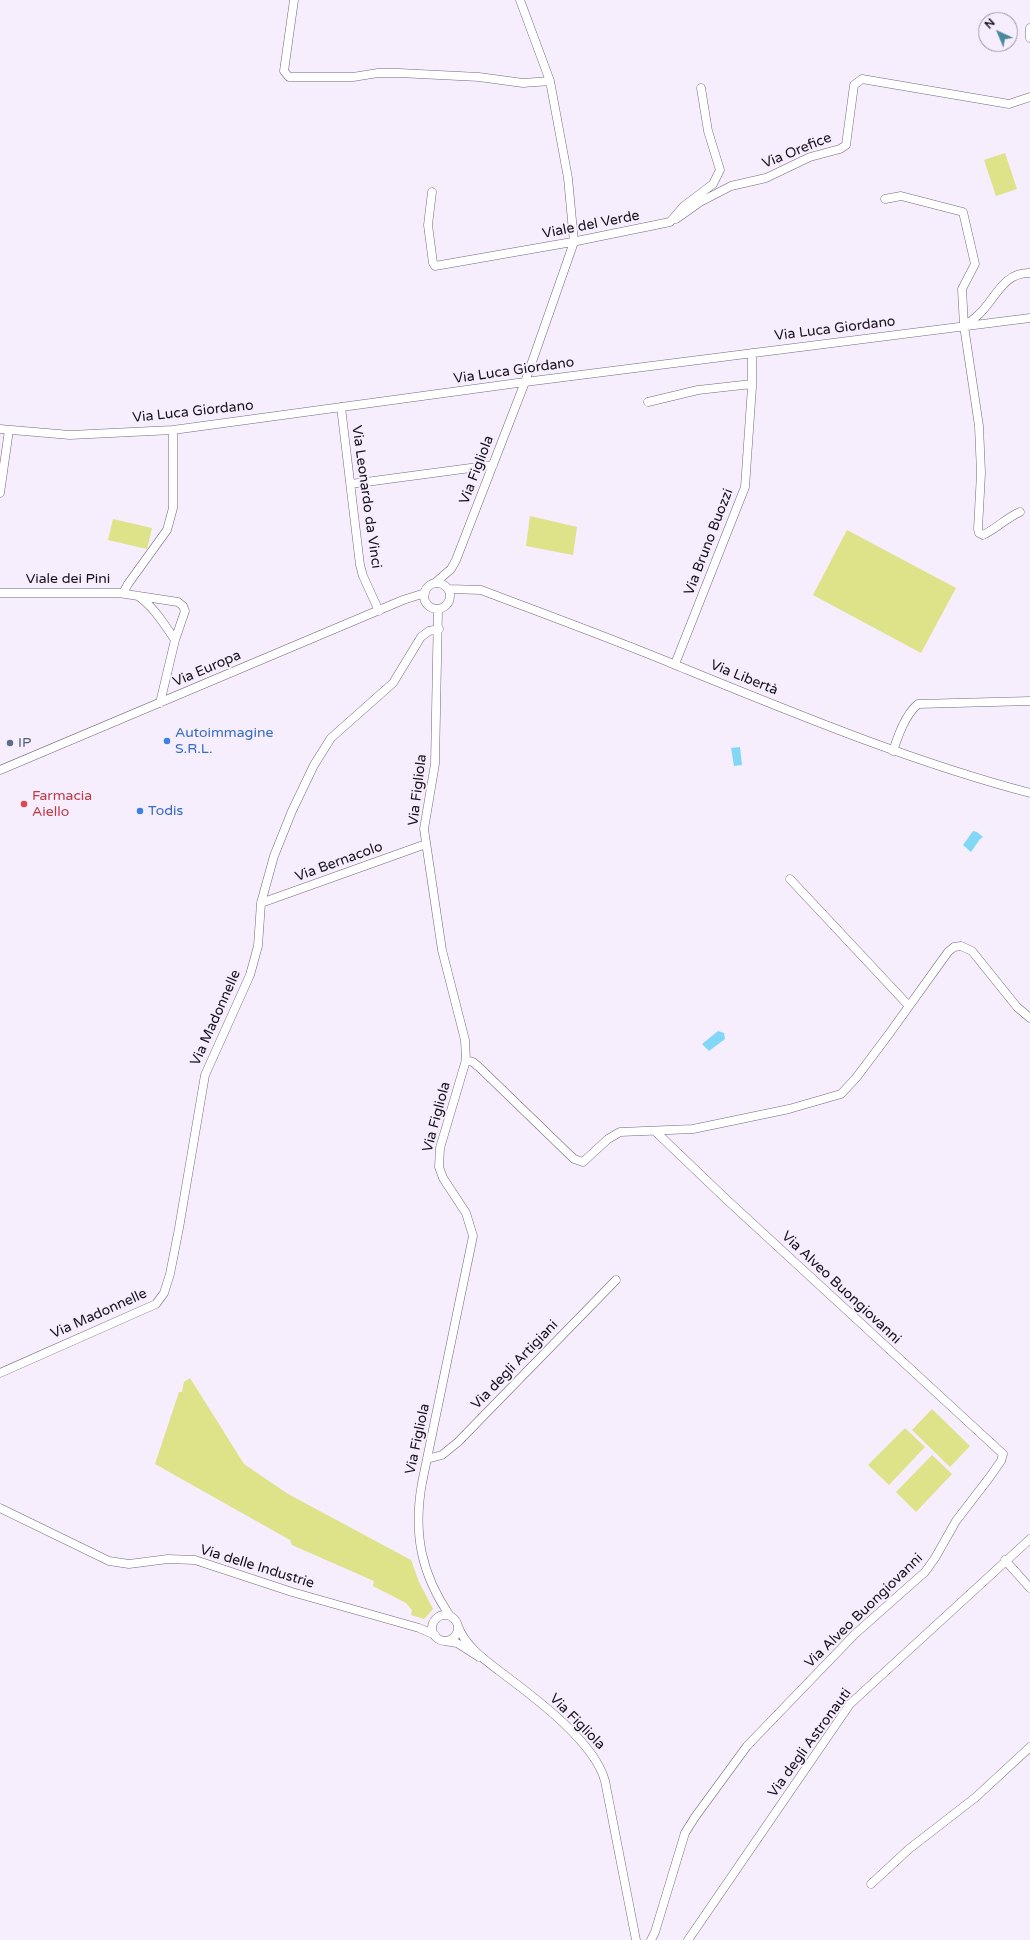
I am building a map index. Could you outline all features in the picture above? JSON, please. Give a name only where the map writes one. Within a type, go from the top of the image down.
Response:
[{"type":"street","points":[[294,0],[284,71],[289,77],[353,77],[378,73],[479,77],[523,82],[550,81]]},
{"type":"street","points":[[520,0],[550,81],[568,178],[574,242]]},
{"type":"street","points":[[1030,28],[1030,38]]},
{"type":"street","name":"Via Orefice","points":[[670,222],[686,213],[700,202],[732,186],[766,178],[810,158],[840,149],[846,145],[854,85],[862,79],[1009,104],[1030,97]]},
{"type":"street","points":[[670,222],[684,206],[713,184],[720,170],[708,131],[701,88]]},
{"type":"street","name":"Viale del Verde","points":[[432,192],[428,225],[433,263],[435,266],[574,242],[670,222]]},
{"type":"street","points":[[885,199],[901,196],[963,212],[975,264],[962,289],[964,326],[979,426],[981,473],[979,533],[983,534],[990,532],[1010,516],[1020,512]]},
{"type":"street","name":"Via Figliola","points":[[435,583],[451,569],[456,560],[525,382],[574,242]]},
{"type":"street","points":[[964,326],[977,317],[1005,282],[1019,274],[1030,273]]},
{"type":"street","name":"Via Luca Giordano","points":[[0,429],[70,435],[173,430],[525,382],[1030,318]]},
{"type":"street","name":"Via Bruno Buozzi","points":[[675,664],[745,487],[752,384],[752,353]]},
{"type":"street","points":[[648,402],[698,390],[752,384]]},
{"type":"street","name":"Via Leonardo da Vinci","points":[[341,407],[360,564],[363,576],[379,611]]},
{"type":"street","points":[[0,493],[9,430]]},
{"type":"street","points":[[123,593],[167,530],[174,508],[173,430]]},
{"type":"street","points":[[350,484],[493,465]]},
{"type":"street","points":[[435,583],[443,584],[448,589],[450,593],[449,602],[446,605],[438,609],[428,604],[425,593],[428,586],[435,583]]},
{"type":"street","name":"Via Libertà","points":[[448,589],[481,590],[675,664],[893,752],[989,782],[1030,793]]},
{"type":"street","name":"Viale dei Pini","points":[[0,593],[123,593],[178,602],[183,606],[185,611],[175,640],[160,703]]},
{"type":"street","name":"Via Europa","points":[[0,770],[403,600],[425,593]]},
{"type":"street","points":[[135,595],[144,601],[160,618],[175,640]]},
{"type":"street","name":"Via Figliola","points":[[438,609],[436,764],[424,829],[442,950],[466,1040],[466,1060],[438,1157],[438,1167],[443,1178],[466,1213],[473,1236],[418,1504],[422,1559],[428,1577],[440,1602],[450,1616]]},
{"type":"street","name":"Via Madonnelle","points":[[0,1373],[156,1304],[164,1293],[179,1228],[204,1075],[250,975],[258,946],[261,903],[274,856],[292,811],[314,765],[331,738],[393,683],[421,637],[429,631],[438,629]]},
{"type":"street","points":[[893,752],[912,709],[918,704],[1030,700]]},
{"type":"street","name":"Via Bernacolo","points":[[261,903],[426,844]]},
{"type":"street","points":[[790,879],[909,1006]]},
{"type":"street","points":[[466,1060],[473,1062],[482,1069],[574,1159],[583,1162],[615,1134],[693,1129],[789,1109],[842,1094],[861,1072],[948,952],[954,947],[961,946],[972,950],[1017,1007],[1030,1018]]},
{"type":"street","name":"Via Alveo Buongiovanni","points":[[651,1940],[655,1932],[685,1833],[747,1746],[855,1634],[908,1589],[925,1572],[935,1558],[956,1521],[1001,1461],[1003,1454],[726,1199],[656,1132]]},
{"type":"street","name":"Via degli Artigiani","points":[[427,1459],[442,1455],[458,1442],[616,1280]]},
{"type":"street","name":"Via delle Industrie","points":[[0,1508],[109,1561],[129,1564],[168,1559],[195,1560],[292,1592],[419,1628],[445,1641],[457,1643],[480,1657]]},
{"type":"street","name":"Via degli Astronauti","points":[[688,1940],[850,1704],[1030,1538]]},
{"type":"street","points":[[1005,1560],[1030,1588]]},
{"type":"street","points":[[435,1636],[440,1602]]},
{"type":"street","points":[[419,1628],[446,1615],[450,1616],[458,1626],[456,1635],[445,1641]]},
{"type":"street","name":"Via Figliola","points":[[458,1626],[460,1631],[480,1657],[519,1686],[554,1716],[589,1750],[600,1765],[609,1797],[636,1940]]},
{"type":"street","points":[[871,1884],[909,1848],[976,1798],[1030,1747]]},
{"type":"green space","points":[[1005,153],[1017,189],[996,196],[984,160]]},
{"type":"green space","points":[[530,516],[577,527],[573,555],[526,546]]},
{"type":"green space","points":[[113,519],[152,528],[147,549],[108,540]]},
{"type":"green space","points":[[847,530],[956,588],[921,653],[813,595]]},
{"type":"green space","points":[[190,1378],[244,1464],[288,1494],[411,1560],[419,1582],[433,1609],[424,1619],[411,1615],[412,1610],[406,1603],[373,1586],[374,1581],[292,1545],[290,1540],[155,1464],[179,1392],[182,1392],[184,1382]]},
{"type":"green space","points":[[932,1409],[970,1446],[950,1467],[912,1430]]},
{"type":"green space","points":[[905,1428],[925,1447],[889,1485],[868,1465]]},
{"type":"green space","points":[[932,1455],[952,1474],[916,1512],[896,1492]]},
{"type":"water","points":[[740,747],[742,765],[734,766],[731,748]]},
{"type":"water","points":[[973,831],[977,832],[983,837],[971,852],[963,845]]},
{"type":"water","points":[[718,1031],[724,1033],[725,1039],[709,1051],[702,1044]]},
{"type":"place","name":"Autoimmagine S.R.L.","points":[[167,741]]},
{"type":"place","name":"IP","points":[[10,743]]},
{"type":"place","name":"Farmacia Aiello","points":[[24,804]]},
{"type":"place","name":"Todis","points":[[140,811]]}]
